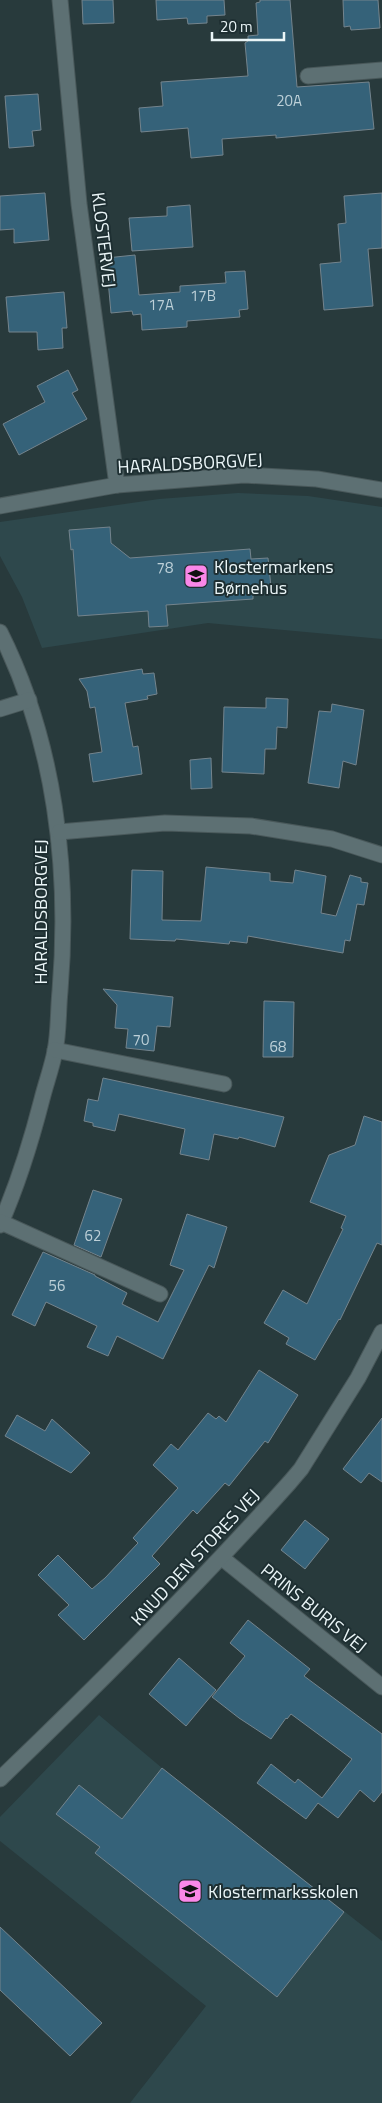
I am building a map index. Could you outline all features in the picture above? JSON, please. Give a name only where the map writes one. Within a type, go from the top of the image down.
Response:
[{"type":"street","name":"KLOSTERVEJ","points":[[60,0],[79,204],[117,485]]},
{"type":"street","points":[[308,76],[382,70]]},
{"type":"street","name":"HARALDSBORGVEJ","points":[[0,506],[117,485],[244,475],[318,479],[382,490]]},
{"type":"street","name":"HARALDSBORGVEJ","points":[[0,632],[18,670],[29,700],[48,775],[59,832],[63,893],[63,952],[55,1050],[29,1149],[1,1223],[160,1294]]},
{"type":"street","points":[[0,709],[29,700]]},
{"type":"street","points":[[59,832],[165,823],[252,826],[332,839],[382,854]]},
{"type":"street","points":[[55,1050],[224,1084]]},
{"type":"street","name":"KNUD DEN STORES VEJ","points":[[0,1779],[147,1635],[222,1558],[301,1469],[358,1378],[382,1332]]},
{"type":"street","name":"PRINS BURIS VEJ","points":[[222,1558],[382,1687]]},
{"type":"shaded area","name":"Klostermarkens Børnehus","points":[[238,493],[308,496],[382,507],[382,639],[208,623],[42,648],[22,597],[0,556],[0,522],[159,499]]},
{"type":"shaded area","name":"Klostermarksskolen","points":[[99,1715],[162,1768],[382,1941],[382,2103],[130,2103],[206,2006],[0,1841],[0,1817]]},
{"type":"building","points":[[82,0],[113,0],[114,23],[83,24]]},
{"type":"building","points":[[156,0],[224,0],[225,15],[207,16],[207,23],[188,24],[187,18],[157,20]]},
{"type":"building","points":[[260,0],[290,0],[297,87],[369,82],[374,129],[276,138],[276,135],[222,139],[223,155],[191,158],[188,128],[141,132],[139,108],[163,106],[161,82],[248,76],[245,43],[248,41],[248,36],[258,35],[256,3],[260,2]]},
{"type":"building","points":[[343,0],[378,0],[380,28],[351,30],[350,26],[344,27]]},
{"type":"building","points":[[38,94],[41,130],[32,131],[34,146],[9,148],[5,96]]},
{"type":"building","points":[[45,193],[49,240],[14,243],[14,229],[0,230],[0,196]]},
{"type":"building","points":[[382,193],[382,248],[368,249],[373,306],[324,310],[320,264],[341,262],[338,224],[346,223],[344,196]]},
{"type":"building","points":[[190,205],[193,247],[132,251],[129,218],[167,216],[167,207]]},
{"type":"building","points":[[135,255],[139,295],[180,292],[180,286],[226,283],[225,272],[245,271],[248,309],[239,310],[240,317],[187,321],[187,327],[142,330],[141,314],[133,315],[132,311],[111,313],[106,258]]},
{"type":"building","points":[[64,292],[67,328],[62,328],[63,348],[38,350],[37,332],[9,332],[6,297]]},
{"type":"building","points":[[68,370],[78,390],[72,393],[87,419],[19,455],[3,424],[45,402],[37,386]]},
{"type":"building","points":[[110,527],[111,543],[130,558],[250,549],[251,559],[268,558],[271,587],[253,588],[253,599],[166,605],[168,626],[149,627],[148,611],[78,616],[73,549],[71,550],[69,530]]},
{"type":"building","points":[[142,669],[143,674],[154,673],[157,694],[147,696],[148,699],[125,703],[133,747],[138,746],[142,774],[93,782],[89,754],[102,752],[95,707],[90,708],[87,691],[79,679]]},
{"type":"building","points":[[266,698],[288,699],[287,728],[277,727],[276,749],[265,749],[264,774],[222,772],[224,707],[266,708]]},
{"type":"building","points":[[332,704],[364,710],[356,765],[343,761],[339,788],[308,783],[319,711],[331,712]]},
{"type":"building","points":[[211,758],[212,788],[191,789],[190,760]]},
{"type":"building","points":[[206,867],[270,873],[270,881],[293,883],[295,870],[326,876],[321,913],[336,916],[350,875],[361,878],[361,882],[368,883],[364,905],[357,904],[350,941],[345,940],[343,953],[248,936],[247,943],[230,941],[229,944],[176,939],[175,941],[130,939],[132,870],[163,871],[162,920],[201,921]]},
{"type":"building","points":[[103,989],[173,997],[170,1027],[157,1026],[154,1051],[126,1048],[128,1029],[115,1028],[117,1005]]},
{"type":"building","points":[[264,1001],[294,1002],[293,1057],[263,1057]]},
{"type":"building","points":[[103,1078],[284,1117],[275,1147],[239,1137],[238,1139],[214,1134],[209,1160],[180,1154],[185,1129],[119,1114],[115,1131],[93,1126],[93,1123],[84,1121],[88,1099],[98,1101]]},
{"type":"building","points":[[364,1116],[382,1122],[382,1245],[377,1243],[340,1320],[315,1360],[286,1344],[289,1338],[264,1323],[283,1290],[307,1304],[343,1229],[341,1228],[346,1216],[310,1202],[329,1155],[355,1145]]},
{"type":"building","points":[[93,1190],[122,1199],[101,1257],[74,1245]]},
{"type":"building","points":[[187,1214],[227,1227],[214,1268],[209,1265],[163,1359],[117,1336],[108,1356],[87,1347],[97,1326],[46,1302],[35,1326],[12,1315],[43,1252],[95,1275],[127,1293],[122,1304],[158,1322],[184,1270],[170,1265]]},
{"type":"building","points":[[259,1370],[298,1395],[268,1443],[265,1441],[229,1486],[225,1483],[197,1514],[193,1510],[152,1556],[160,1564],[84,1640],[58,1615],[69,1605],[38,1575],[58,1555],[92,1589],[105,1578],[138,1543],[133,1538],[178,1488],[153,1465],[171,1444],[178,1450],[208,1413],[216,1419],[219,1416],[226,1422]]},
{"type":"building","points":[[17,1415],[45,1431],[52,1419],[90,1453],[71,1473],[5,1436]]},
{"type":"building","points":[[382,1418],[382,1482],[369,1473],[361,1483],[343,1469]]},
{"type":"building","points":[[305,1520],[329,1539],[305,1569],[281,1550]]},
{"type":"building","points":[[248,1620],[310,1669],[304,1676],[382,1734],[382,1792],[374,1802],[360,1790],[338,1818],[318,1803],[306,1819],[257,1783],[271,1764],[295,1783],[298,1779],[322,1798],[352,1759],[291,1714],[271,1739],[212,1697],[245,1656],[230,1643]]},
{"type":"building","points":[[179,1658],[216,1690],[186,1726],[149,1694]]},
{"type":"building","points":[[162,1768],[344,1912],[277,1997],[95,1853],[100,1847],[56,1814],[79,1785],[122,1819]]},
{"type":"building","points":[[0,1927],[102,2023],[70,2056],[0,1990]]},
{"type":"place","name":"Klostermarkens Børnehus","points":[[196,576]]},
{"type":"place","name":"Klostermarksskolen","points":[[190,1891]]}]
